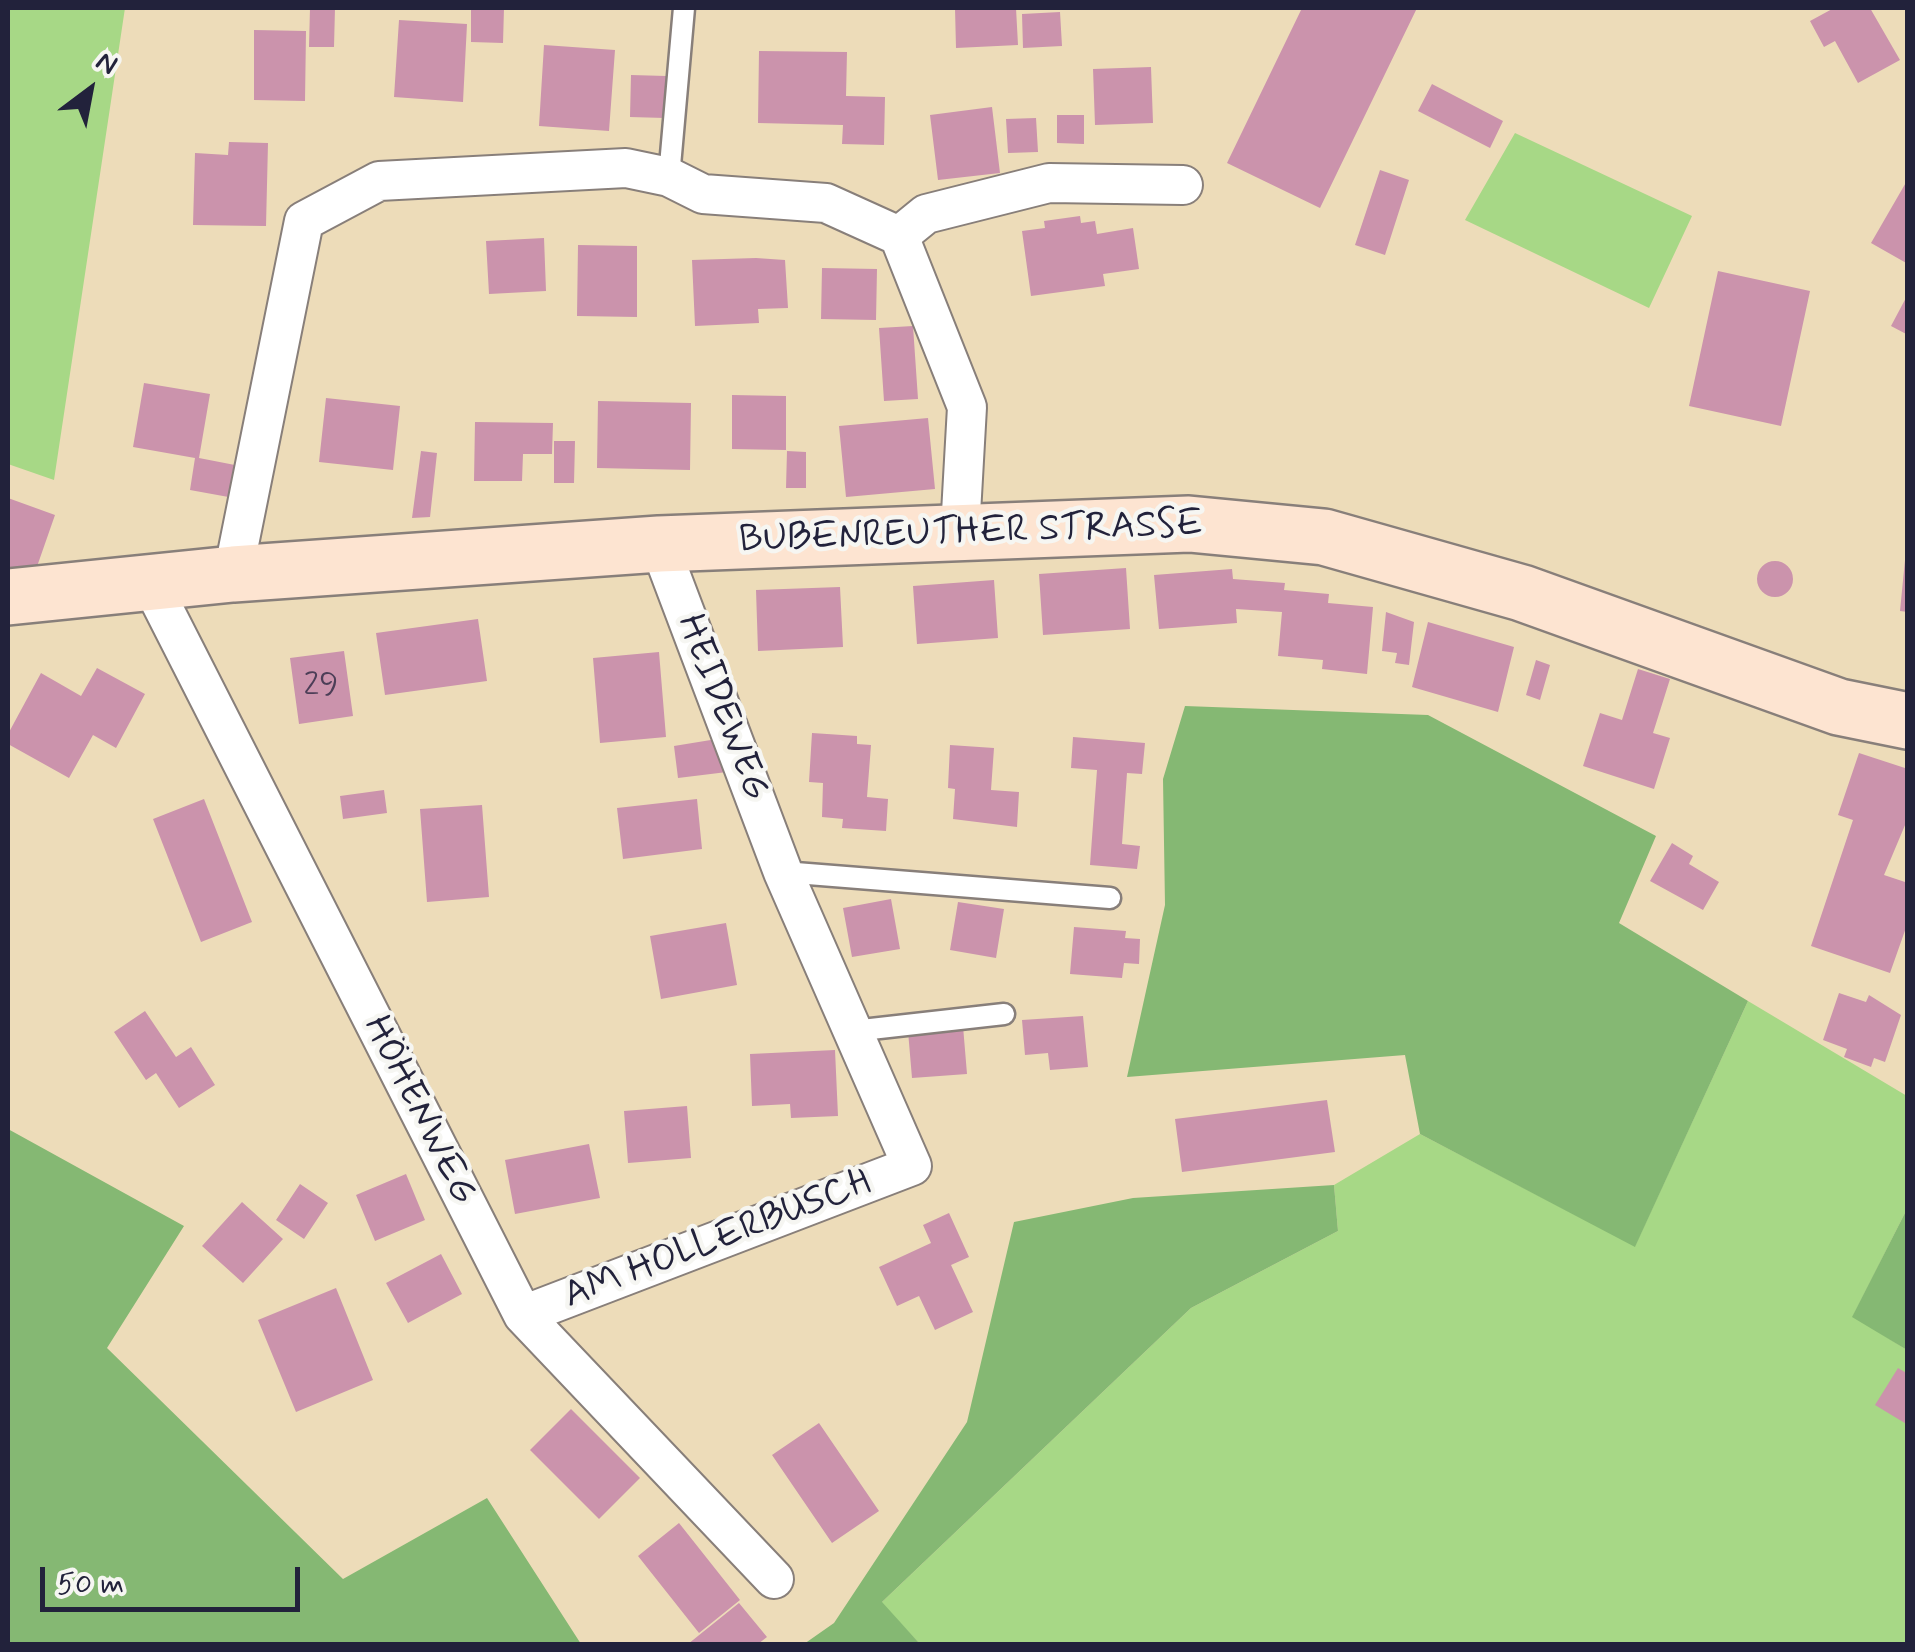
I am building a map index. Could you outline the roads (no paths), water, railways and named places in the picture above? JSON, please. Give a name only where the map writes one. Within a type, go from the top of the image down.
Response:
[{"type":"street","points":[[233,574],[304,221],[380,181],[626,168],[668,177],[704,194],[826,203],[899,236],[967,408],[960,530]]},
{"type":"street","points":[[899,236],[926,214],[1050,183],[1183,185]]},
{"type":"street","name":"BUBENREUTHER STRASSE","points":[[8,597],[233,574],[659,544],[1189,524],[1324,537],[1522,593],[1838,706],[1908,722]]},
{"type":"street","name":"HEIDEWEG","points":[[659,544],[782,872],[912,1166]]},
{"type":"street","name":"HÖHENWEG","points":[[150,582],[524,1315],[774,1579]]},
{"type":"street","name":"AM HOLLERBUSCH","points":[[524,1315],[912,1166]]},
{"type":"lane","points":[[668,177],[684,8]]},
{"type":"lane","points":[[782,872],[1110,898]]},
{"type":"lane","points":[[853,1031],[1004,1014]]}]
